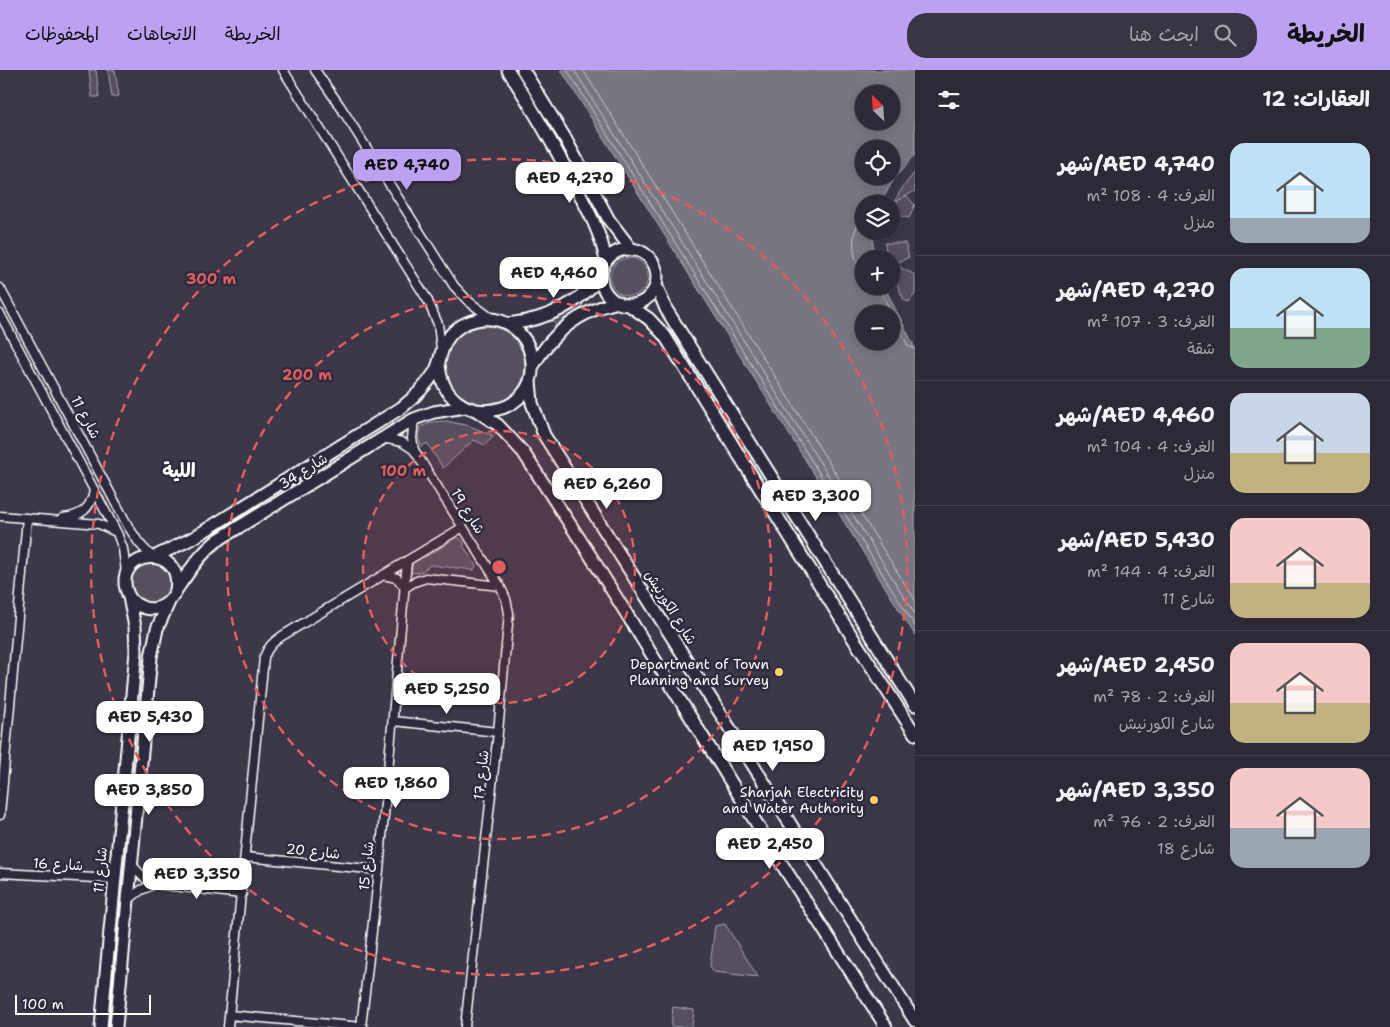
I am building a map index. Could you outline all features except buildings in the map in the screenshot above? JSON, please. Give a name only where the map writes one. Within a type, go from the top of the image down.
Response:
[{"type":"street","points":[[283,70],[427,299],[438,324],[441,351],[439,364],[442,381],[446,389],[457,402],[477,411],[499,410],[509,405],[518,399],[530,381],[532,368],[527,342],[522,335],[508,324],[493,319],[468,301],[454,286],[340,106],[315,70]]},
{"type":"street","points":[[508,70],[541,122],[594,222],[602,241],[606,261],[601,276],[585,294],[565,307],[532,320],[508,324]]},
{"type":"street","points":[[523,70],[552,115],[609,220],[632,250]]},
{"type":"street","points":[[532,368],[544,348],[567,324],[591,310],[635,304],[650,295],[656,285],[657,274],[654,264],[647,256],[632,250],[618,252],[606,261]]},
{"type":"street","points":[[601,276],[604,290],[610,298],[649,319],[665,336],[915,734]]},
{"type":"street","points":[[656,285],[666,309],[915,705]]},
{"type":"street","name":"شارع 11","points":[[0,288],[128,526],[139,543],[153,557]]},
{"type":"street","name":"شارع 11","points":[[0,314],[118,533],[125,557],[126,574]]},
{"type":"street","points":[[441,351],[451,334],[458,328],[474,320],[493,319]]},
{"type":"street","name":"شارع 34","points":[[153,557],[193,538],[401,408],[423,388],[439,364]]},
{"type":"street","name":"شارع الكورنيش","points":[[530,381],[535,414],[544,435],[915,1021]]},
{"type":"street","name":"شارع 34","points":[[176,590],[198,558],[218,540],[414,419],[434,412],[465,407]]},
{"type":"street","points":[[477,411],[503,429],[523,452],[590,555],[783,866],[886,1027]]},
{"type":"street","points":[[414,419],[412,438],[414,450]]},
{"type":"street","points":[[383,438],[397,441],[414,450]]},
{"type":"street","name":"شارع 19","points":[[414,450],[500,586]]},
{"type":"street","points":[[51,519],[71,517],[82,513],[91,502],[94,490]]},
{"type":"street","points":[[0,516],[98,524],[118,533]]},
{"type":"street","points":[[0,815],[27,518]]},
{"type":"street","points":[[228,1027],[264,657],[267,649],[282,636],[463,527]]},
{"type":"street","points":[[116,1027],[152,648],[157,629],[168,602],[176,590],[176,577],[171,566],[160,558],[139,559],[126,574],[125,586],[129,597],[133,602],[144,608],[157,608],[168,602]]},
{"type":"street","name":"شارع 15","points":[[361,1027],[379,870],[407,561]]},
{"type":"street","points":[[383,575],[397,578],[405,588],[414,582],[426,578],[500,586]]},
{"type":"street","name":"شارع 17","points":[[465,1027],[498,732],[509,613],[506,599],[500,586]]},
{"type":"street","name":"شارع 11","points":[[101,1027],[136,644],[129,597]]},
{"type":"street","points":[[393,720],[498,732]]},
{"type":"street","points":[[129,729],[134,730],[137,735],[134,776],[135,784],[139,790]]},
{"type":"street","name":"شارع 20","points":[[245,857],[379,870]]},
{"type":"street","points":[[132,865],[142,876],[156,884],[242,894]]},
{"type":"street","name":"شارع 16","points":[[0,873],[114,879]]},
{"type":"street","points":[[128,900],[141,890],[156,884]]},
{"type":"street","points":[[104,996],[109,1006],[108,1027]]},
{"type":"street","points":[[229,1015],[361,1027]]},
{"type":"shaded area","points":[[89,70],[96,70],[99,97],[92,97]]},
{"type":"shaded area","points":[[108,70],[115,70],[119,96],[112,97]]},
{"type":"shaded area","points":[[915,172],[915,191],[900,199],[900,195],[898,195]]},
{"type":"shaded area","points":[[906,195],[915,205],[909,218],[900,216],[900,200]]},
{"type":"shaded area","points":[[885,243],[905,243],[909,257],[900,262],[900,250],[886,250]]},
{"type":"shaded area","points":[[629,258],[642,264],[648,277],[642,290],[629,296],[616,290],[610,277],[616,264]]},
{"type":"shaded area","points":[[900,267],[915,275],[915,294],[909,302],[904,300],[900,291]]},
{"type":"shaded area","points":[[583,304],[582,308],[556,325],[553,321]]},
{"type":"shaded area","points":[[485,326],[500,329],[513,338],[522,351],[525,366],[522,381],[513,394],[500,403],[485,406],[470,403],[457,394],[448,381],[445,366],[448,351],[457,338],[470,329]]},
{"type":"shaded area","points":[[392,421],[394,425],[361,445],[359,441]]},
{"type":"shaded area","points":[[446,421],[470,426],[494,436],[485,445],[474,440],[443,468],[427,443],[421,447],[418,436],[420,427],[433,422]]},
{"type":"shaded area","points":[[356,443],[358,447],[325,468],[322,464]]},
{"type":"shaded area","points":[[320,465],[323,469],[289,490],[287,486]]},
{"type":"shaded area","points":[[284,487],[287,492],[254,512],[251,508]]},
{"type":"shaded area","points":[[453,537],[459,538],[464,542],[464,547],[476,566],[474,570],[430,565],[422,572],[411,573],[413,562],[419,556],[425,557],[447,544],[448,539]]},
{"type":"shaded area","points":[[151,563],[165,569],[171,583],[165,597],[151,603],[137,597],[131,583],[137,569]]},
{"type":"shaded area","points":[[725,924],[758,977],[714,972],[710,966],[715,926]]},
{"type":"shaded area","points":[[673,1007],[694,1010],[692,1027],[671,1027]]},
{"type":"water","points":[[561,70],[915,70],[915,155],[900,172],[900,140],[855,140],[855,185],[891,185],[885,195],[855,195],[855,240],[873,240],[874,250],[855,250],[855,295],[888,295],[894,305],[855,305],[855,350],[900,350],[900,318],[915,348],[915,635]]},
{"type":"place","name":"Department of Town Planning and Survey","points":[[779,672]]},
{"type":"place","name":"Sharjah Electricity and Water Authority","points":[[874,800]]},
{"type":"district","name":"اللية","points":[[179,470]]}]
